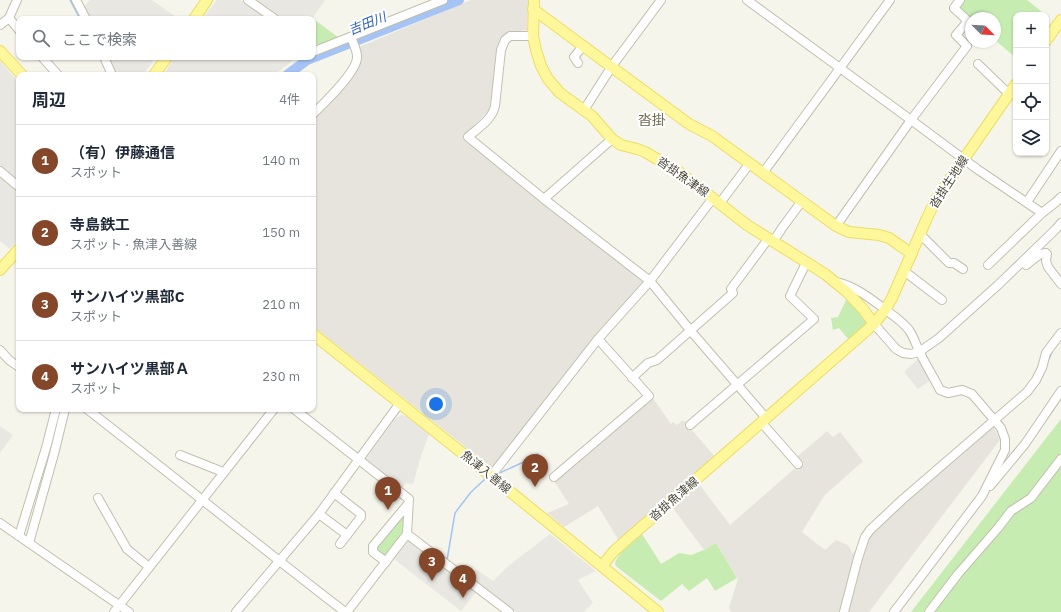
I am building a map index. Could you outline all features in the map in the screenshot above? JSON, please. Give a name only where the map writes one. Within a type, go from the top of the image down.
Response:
[{"type":"main road","points":[[196,16],[207,0]]},
{"type":"main road","name":"沓掛魚津線","points":[[534,5],[533,36],[536,50],[541,66],[548,79],[560,93],[592,116],[612,139],[621,145],[646,152],[678,171],[747,225],[825,274],[863,309],[874,324]]},
{"type":"main road","name":"沓掛魚津線","points":[[534,5],[583,46],[689,124],[712,136],[836,226],[849,232],[879,235],[889,238],[912,254]]},
{"type":"main road","points":[[1049,37],[1061,20]]},
{"type":"main road","points":[[0,51],[19,72]]},
{"type":"main road","points":[[156,72],[165,60]]},
{"type":"main road","name":"沓掛生地線","points":[[885,310],[892,298],[936,199],[1013,88]]},
{"type":"main road","points":[[0,270],[16,252]]},
{"type":"main road","name":"沓掛魚津線","points":[[602,566],[614,551],[874,324],[885,310]]},
{"type":"main road","name":"魚津入善線","points":[[316,337],[491,476],[657,612]]},
{"type":"street","points":[[0,25],[9,18],[17,0]]},
{"type":"street","points":[[76,0],[84,16]]},
{"type":"street","points":[[248,0],[271,16]]},
{"type":"street","points":[[316,49],[350,37],[441,0]]},
{"type":"street","points":[[584,110],[612,66],[661,0]]},
{"type":"street","points":[[747,0],[963,160],[1042,213]]},
{"type":"street","points":[[764,173],[890,0]]},
{"type":"street","points":[[836,226],[911,120],[967,46],[956,36],[968,21],[954,8],[960,0]]},
{"type":"street","points":[[9,18],[16,26]]},
{"type":"street","points":[[533,36],[510,36],[505,40],[501,50],[494,113],[468,137],[544,199],[650,281],[690,330],[738,384],[798,464]]},
{"type":"street","points":[[316,111],[349,75],[356,64],[358,56],[350,37]]},
{"type":"street","points":[[578,63],[574,57],[583,46]]},
{"type":"street","points":[[45,60],[55,72]]},
{"type":"street","points":[[105,60],[111,72]]},
{"type":"street","points":[[978,64],[1009,94]]},
{"type":"street","points":[[544,199],[612,139]]},
{"type":"street","points":[[1026,202],[1061,151]]},
{"type":"street","points":[[491,476],[598,339],[650,281],[716,201],[750,163]]},
{"type":"street","points":[[0,171],[16,184]]},
{"type":"street","points":[[988,265],[1042,213],[1061,197]]},
{"type":"street","points":[[632,378],[648,363],[657,360],[733,293],[731,289],[760,250],[782,228],[802,201]]},
{"type":"street","points":[[874,324],[896,349],[903,353],[911,354],[919,352],[938,338],[1005,278],[1059,226]]},
{"type":"street","points":[[920,234],[949,263],[954,263],[963,269]]},
{"type":"street","points":[[1005,278],[1021,270],[1040,254],[1046,253],[1048,267],[1061,284]]},
{"type":"street","points":[[690,425],[814,319],[790,296],[806,263]]},
{"type":"street","points":[[904,271],[942,300]]},
{"type":"street","points":[[835,282],[850,286],[899,319],[909,330],[919,352],[940,390],[948,393],[962,390],[972,394],[1001,428],[1005,439],[1005,450],[982,496]]},
{"type":"street","points":[[844,612],[858,558],[865,537],[870,530],[903,499],[1027,392],[1036,380],[1042,368],[1046,353],[1061,333]]},
{"type":"street","points":[[554,477],[649,396],[598,339]]},
{"type":"street","points":[[0,350],[16,365]]},
{"type":"street","points":[[894,612],[982,496],[1025,444],[1061,391]]},
{"type":"street","points":[[236,612],[319,514],[400,403]]},
{"type":"street","points":[[19,536],[46,448],[55,412]]},
{"type":"street","points":[[29,543],[64,412]]},
{"type":"street","points":[[91,412],[346,612],[407,534],[409,499],[298,412]]},
{"type":"street","points":[[114,612],[272,412]]},
{"type":"street","points":[[180,455],[224,472]]},
{"type":"street","points":[[929,612],[958,574],[1011,511],[1031,498],[1061,459]]},
{"type":"street","points":[[334,493],[361,514],[361,517],[340,544]]},
{"type":"street","points":[[98,498],[127,549],[149,567]]},
{"type":"street","points":[[386,562],[373,552],[373,546],[408,504]]},
{"type":"street","points":[[319,514],[347,535]]},
{"type":"street","points":[[0,523],[129,612]]},
{"type":"street","points":[[407,534],[509,612]]},
{"type":"shaded area","points":[[90,0],[152,0],[175,16],[87,16],[83,8]]},
{"type":"shaded area","points":[[217,0],[241,0],[265,16],[204,16]]},
{"type":"shaded area","points":[[250,0],[325,0],[314,16],[274,16]]},
{"type":"shaded area","points":[[471,0],[528,0],[527,30],[510,32],[501,37],[496,51],[493,90],[489,110],[470,130],[464,139],[565,220],[645,281],[492,468],[316,328],[316,118],[351,79],[357,70],[362,59],[359,47]]},
{"type":"shaded area","points":[[110,60],[154,60],[145,72],[116,72]]},
{"type":"shaded area","points":[[173,60],[292,60],[277,72],[165,72]]},
{"type":"shaded area","points":[[0,61],[16,80],[16,180],[0,167]]},
{"type":"shaded area","points":[[0,175],[16,188],[16,242],[10,249],[0,241]]},
{"type":"shaded area","points":[[919,358],[931,380],[918,389],[904,372]]},
{"type":"shaded area","points":[[652,397],[671,424],[673,422],[677,425],[683,420],[716,458],[619,541],[598,506],[564,527],[547,513],[569,504],[554,481]]},
{"type":"shaded area","points":[[401,415],[406,416],[429,434],[413,484],[406,483],[401,489],[365,460],[395,419]]},
{"type":"shaded area","points":[[989,418],[1000,440],[869,612],[731,612],[729,607],[738,579],[716,543],[704,550],[673,508],[699,484],[730,525],[801,463],[797,457],[827,431],[833,437],[840,432],[863,461],[824,496],[802,532],[825,550],[836,540],[848,545],[853,554],[868,529],[950,456]]},
{"type":"shaded area","points":[[0,426],[13,435],[0,453]]},
{"type":"shaded area","points":[[550,534],[596,571],[578,580],[593,603],[584,612],[513,612],[464,573],[477,570],[493,581],[507,567]]},
{"type":"shaded area","points":[[410,539],[477,591],[461,611],[394,559]]},
{"type":"green space","points":[[962,0],[1027,0],[1042,12],[1013,12],[1013,55],[1001,45],[1001,12],[965,12],[965,15],[956,7]]},
{"type":"green space","points":[[316,21],[338,37],[318,45],[316,44]]},
{"type":"green space","points":[[847,298],[869,321],[868,324],[849,340],[839,328],[833,330],[831,318],[838,317]]},
{"type":"green space","points":[[1061,419],[1061,612],[911,612],[1047,437]]},
{"type":"green space","points":[[404,512],[406,532],[385,557],[377,551],[377,546]]},
{"type":"green space","points":[[642,534],[661,564],[679,553],[691,555],[716,543],[737,578],[715,591],[707,578],[689,591],[682,584],[661,601],[615,564],[622,551]]},
{"type":"waterway","points":[[70,0],[78,16]]},
{"type":"waterway","name":"吉田川","points":[[316,56],[459,0]]},
{"type":"waterway","name":"吉田川","points":[[291,72],[307,60]]},
{"type":"waterway","points":[[1048,361],[1053,350]]},
{"type":"waterway","points":[[1039,383],[1042,376]]},
{"type":"waterway","points":[[495,475],[538,454]]},
{"type":"waterway","points":[[447,560],[455,513],[471,492],[488,478]]},
{"type":"waterway","points":[[848,612],[852,596]]},
{"type":"place","name":"寺島鉄工","points":[[535,487]]},
{"type":"place","name":"（有）伊藤通信","points":[[388,510]]},
{"type":"place","name":"サンハイツ黒部C","points":[[432,581]]},
{"type":"place","name":"サンハイツ黒部Ａ","points":[[463,598]]},
{"type":"district","name":"沓掛","points":[[652,120]]}]
